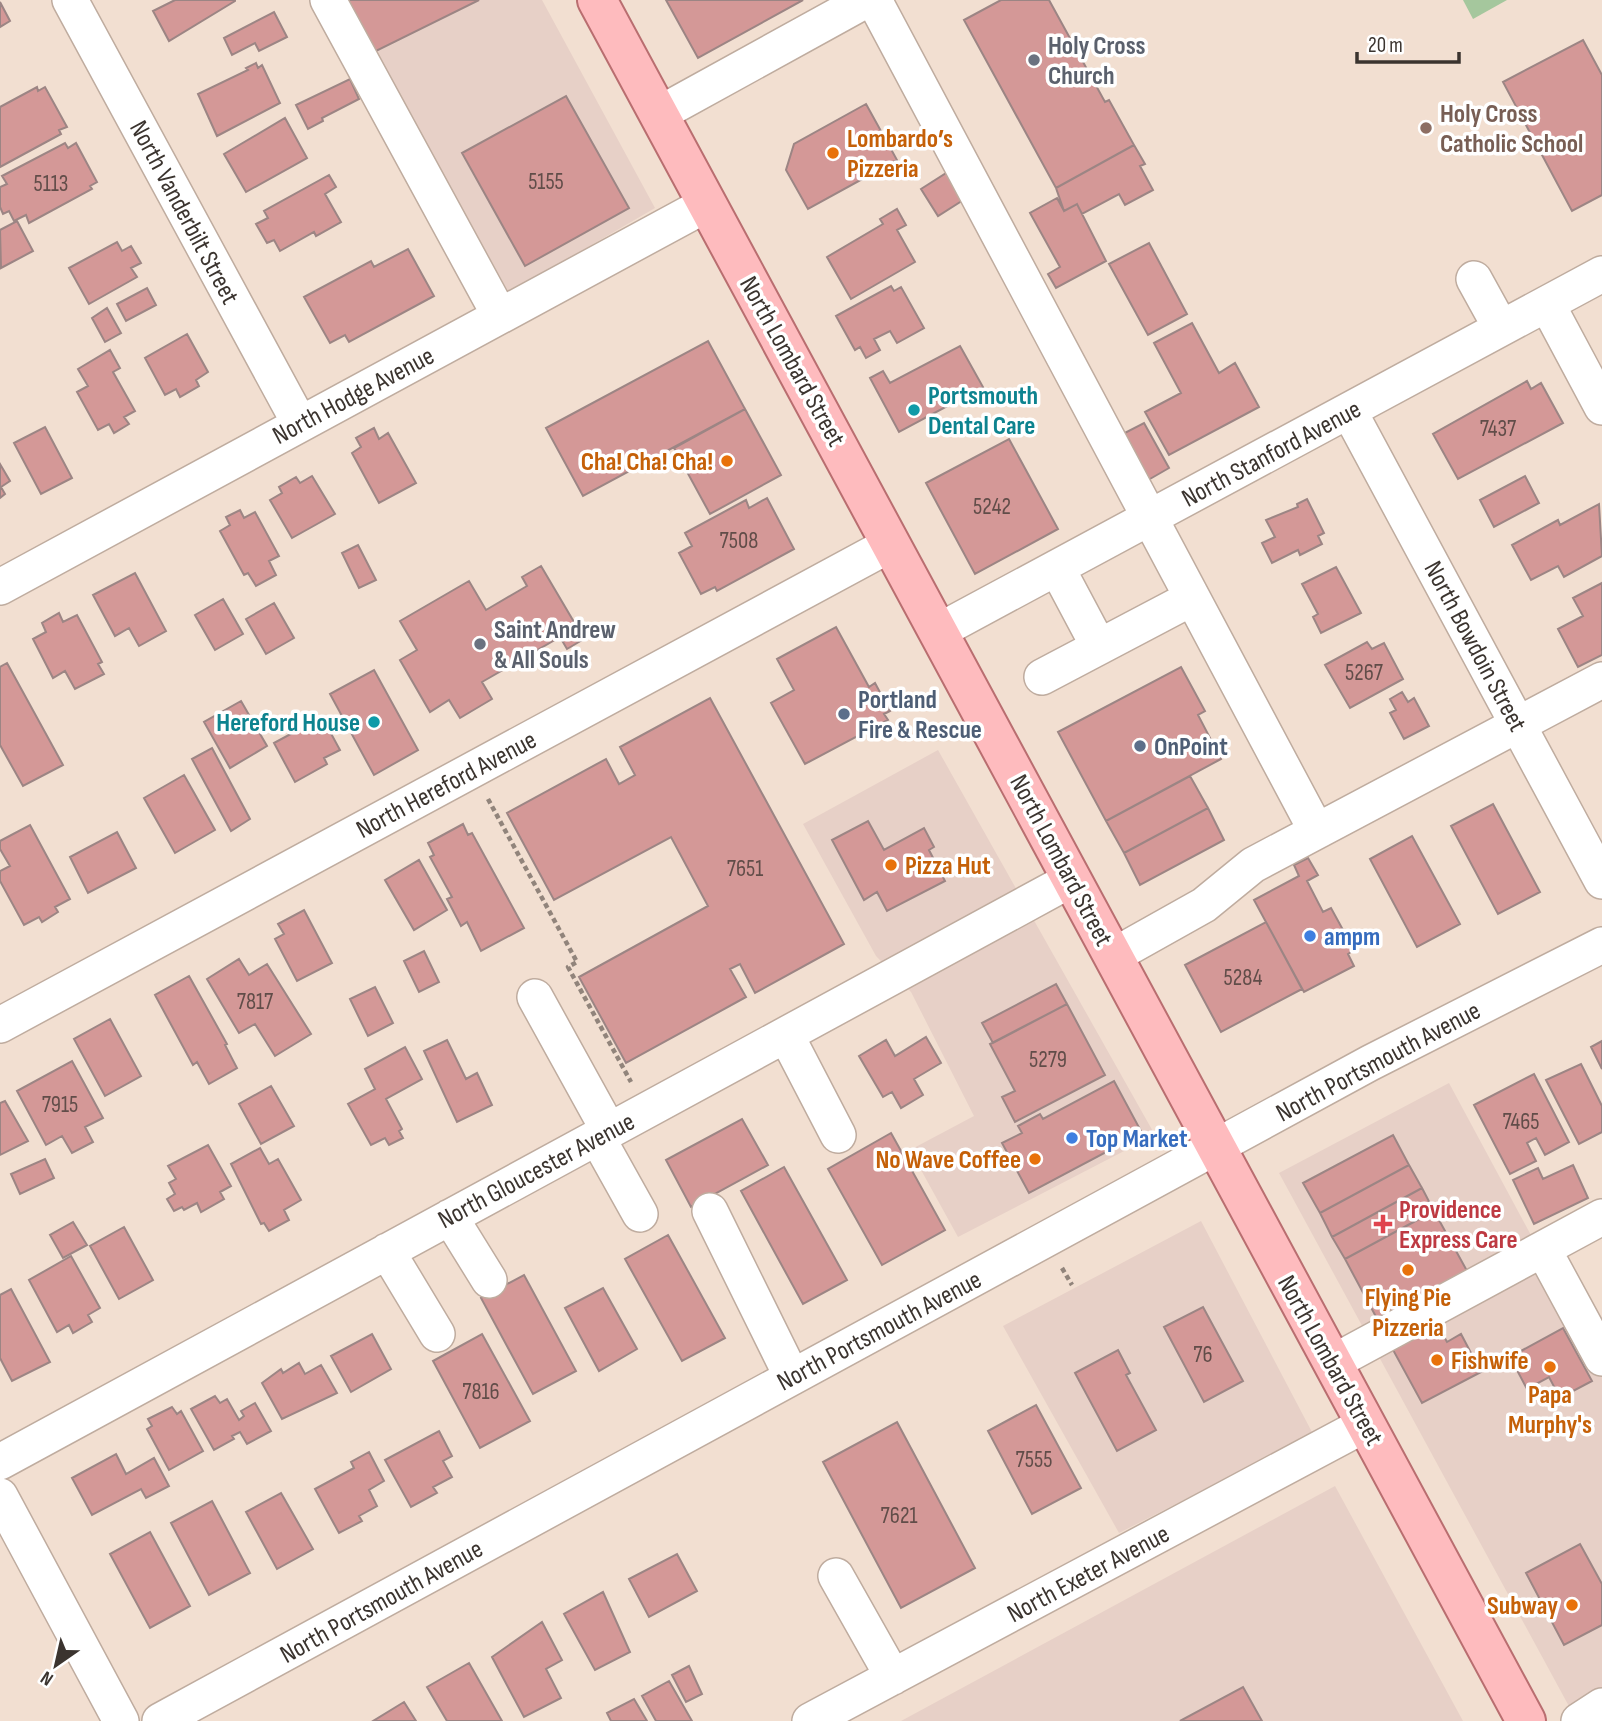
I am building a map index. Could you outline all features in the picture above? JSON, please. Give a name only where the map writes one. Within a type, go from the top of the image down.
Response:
[{"type":"main road","name":"North Lombard Street","points":[[597,0],[1526,1721]]},
{"type":"street","name":"North Vanderbilt Street","points":[[69,0],[300,424]]},
{"type":"street","points":[[328,0],[500,316]]},
{"type":"street","points":[[659,114],[866,0]]},
{"type":"street","points":[[874,0],[1316,830]]},
{"type":"street","name":"North Hodge Avenue","points":[[0,587],[707,204]]},
{"type":"street","name":"North Stanford Avenue","points":[[939,631],[1602,274]]},
{"type":"street","points":[[1474,279],[1501,328]]},
{"type":"street","points":[[1547,304],[1602,407]]},
{"type":"street","name":"North Bowdoin Street","points":[[1349,411],[1602,881]]},
{"type":"street","name":"North Hereford Avenue","points":[[0,1025],[891,544]]},
{"type":"street","points":[[1057,568],[1099,647]]},
{"type":"street","points":[[1042,677],[1192,598]]},
{"type":"street","points":[[1113,956],[1204,905],[1253,865],[1602,680]]},
{"type":"street","name":"North Gloucester Avenue","points":[[0,1462],[1072,880]]},
{"type":"street","name":"North Portsmouth Avenue","points":[[160,1721],[1370,1063],[1602,945]]},
{"type":"street","points":[[536,996],[640,1214]]},
{"type":"street","points":[[786,1035],[838,1135]]},
{"type":"street","points":[[709,1211],[792,1377]]},
{"type":"street","points":[[450,1217],[489,1280]]},
{"type":"street","points":[[1332,1363],[1602,1217]]},
{"type":"street","points":[[1543,1249],[1602,1358]]},
{"type":"street","points":[[387,1251],[437,1334]]},
{"type":"street","name":"North Exeter Avenue","points":[[810,1721],[1366,1424]]},
{"type":"street","points":[[0,1496],[121,1721]]},
{"type":"street","points":[[836,1576],[893,1676]]},
{"type":"street","points":[[1579,1721],[1602,1706]]},
{"type":"path","points":[[472,770],[577,962],[568,967],[646,1111]]},
{"type":"shaded area","points":[[347,0],[542,0],[655,208],[509,293]]},
{"type":"shaded area","points":[[938,750],[1155,1135],[958,1237],[910,1150],[974,1116],[911,992],[876,956],[803,824]]},
{"type":"shaded area","points":[[1449,1083],[1602,1367],[1602,1721],[1577,1721],[1279,1173]]},
{"type":"shaded area","points":[[1201,1221],[1313,1434],[1119,1533],[1003,1326]]},
{"type":"shaded area","points":[[1335,1486],[1463,1721],[901,1721]]},
{"type":"green space","points":[[1463,0],[1507,0],[1473,19]]},
{"type":"building","points":[[175,0],[235,1],[169,41],[153,11]]},
{"type":"building","points":[[344,0],[479,0],[372,53]]},
{"type":"building","points":[[666,0],[803,0],[698,58]]},
{"type":"building","name":"Holy Cross Church","points":[[1001,0],[1049,0],[1105,102],[1109,100],[1134,145],[1056,188],[964,20]]},
{"type":"building","points":[[0,2],[10,21],[0,27]]},
{"type":"building","points":[[274,12],[287,37],[259,51],[255,43],[232,55],[224,38]]},
{"type":"building","points":[[1583,40],[1602,75],[1602,195],[1572,211],[1503,82]]},
{"type":"building","points":[[256,63],[258,68],[262,65],[280,103],[217,136],[198,94],[248,70],[246,68]]},
{"type":"building","points":[[350,79],[359,99],[322,118],[323,121],[308,129],[296,105]]},
{"type":"building","points":[[37,87],[38,91],[45,87],[67,127],[59,130],[61,134],[0,167],[0,107]]},
{"type":"building","points":[[566,96],[629,208],[525,266],[462,153]]},
{"type":"building","points":[[866,104],[897,160],[808,209],[786,170],[794,144]]},
{"type":"building","points":[[285,118],[307,158],[246,192],[224,154]]},
{"type":"building","points":[[65,143],[68,148],[76,143],[97,182],[90,186],[92,189],[29,223],[26,215],[14,221],[9,211],[3,214],[0,207],[0,187],[7,184],[2,176]]},
{"type":"building","points":[[1134,145],[1145,164],[1140,166],[1153,190],[1125,205],[1119,194],[1082,214],[1077,204],[1064,211],[1056,188]]},
{"type":"building","points":[[951,170],[968,197],[938,216],[921,189]]},
{"type":"building","points":[[329,175],[336,187],[325,194],[341,222],[316,236],[314,232],[280,251],[274,240],[267,243],[256,224],[268,218],[264,211]]},
{"type":"building","points":[[1057,198],[1064,211],[1077,204],[1106,261],[1056,288],[1048,274],[1060,267],[1030,213]]},
{"type":"building","points":[[897,209],[906,225],[897,230],[915,262],[851,299],[827,257],[883,224],[880,219]]},
{"type":"building","points":[[17,221],[33,251],[1,268],[0,230]]},
{"type":"building","points":[[117,242],[122,251],[131,246],[141,263],[131,268],[137,277],[89,304],[69,268]]},
{"type":"building","points":[[1149,243],[1187,314],[1148,335],[1109,264]]},
{"type":"building","points":[[408,249],[434,296],[349,342],[345,335],[330,343],[304,297],[371,261],[374,267]]},
{"type":"building","points":[[891,286],[894,291],[901,287],[924,328],[897,343],[890,331],[874,339],[880,350],[866,358],[860,347],[855,350],[836,316]]},
{"type":"building","points":[[147,288],[156,305],[126,321],[117,304]]},
{"type":"building","points":[[107,308],[121,333],[105,342],[92,318]]},
{"type":"building","points":[[1192,323],[1219,373],[1235,363],[1259,407],[1169,455],[1145,412],[1181,393],[1154,343]]},
{"type":"building","points":[[187,334],[208,372],[196,380],[199,386],[180,397],[176,389],[165,395],[145,358]]},
{"type":"building","points":[[708,341],[745,409],[583,496],[546,428]]},
{"type":"building","name":"Portsmouth Dental Care","points":[[960,346],[983,387],[899,432],[870,378],[883,371],[890,383]]},
{"type":"building","points":[[110,350],[120,368],[113,372],[135,411],[124,417],[129,424],[114,433],[109,424],[98,430],[77,392],[88,386],[78,369]]},
{"type":"building","points":[[1527,381],[1531,389],[1541,383],[1563,423],[1458,479],[1433,434]]},
{"type":"building","name":"Cha! Cha! Cha!","points":[[745,409],[781,475],[710,514],[674,448]]},
{"type":"building","points":[[1144,423],[1169,468],[1143,483],[1117,437]]},
{"type":"building","points":[[45,427],[72,478],[41,494],[14,443]]},
{"type":"building","points":[[374,428],[379,439],[388,433],[416,483],[379,503],[352,453],[361,447],[356,438]]},
{"type":"building","points":[[1009,439],[1058,529],[975,574],[926,483]]},
{"type":"building","points":[[0,464],[10,481],[1,487],[5,494],[0,498]]},
{"type":"building","points":[[312,476],[335,514],[292,538],[270,500],[282,493],[279,487],[296,477],[300,483]]},
{"type":"building","points":[[1525,476],[1539,503],[1494,527],[1480,500]]},
{"type":"building","points":[[767,498],[794,549],[717,591],[715,587],[701,594],[679,553],[692,546],[685,533],[746,500],[749,508]]},
{"type":"building","points":[[1307,499],[1324,533],[1318,536],[1322,544],[1300,555],[1298,550],[1272,563],[1262,543],[1275,537],[1266,520],[1298,507],[1297,504]]},
{"type":"building","points":[[1599,504],[1602,556],[1564,577],[1558,566],[1531,580],[1512,545],[1558,520],[1560,525]]},
{"type":"building","points":[[240,510],[244,518],[255,512],[279,556],[269,561],[276,575],[256,586],[248,573],[244,575],[220,531],[230,525],[226,517]]},
{"type":"building","points":[[358,545],[376,580],[359,588],[342,553]]},
{"type":"building","name":"Saint Andrew & All Souls","points":[[541,566],[584,639],[567,649],[560,637],[482,682],[492,699],[460,718],[449,700],[430,712],[400,660],[417,650],[400,621],[469,581],[486,610],[527,586],[522,577]]},
{"type":"building","points":[[1336,567],[1361,613],[1321,633],[1313,617],[1318,614],[1302,584]]},
{"type":"building","points":[[135,573],[166,631],[139,646],[129,628],[115,636],[93,595]]},
{"type":"building","points":[[1602,583],[1602,655],[1578,667],[1558,629],[1583,616],[1573,598]]},
{"type":"building","points":[[223,599],[243,634],[215,650],[195,615]]},
{"type":"building","points":[[274,603],[294,638],[266,654],[246,619]]},
{"type":"building","points":[[59,613],[63,622],[77,615],[102,662],[98,664],[104,674],[75,689],[65,671],[53,678],[33,639],[46,632],[42,623]]},
{"type":"building","points":[[836,627],[869,687],[875,683],[890,711],[884,714],[888,720],[805,764],[771,703],[794,690],[777,659]]},
{"type":"building","points":[[1367,642],[1372,649],[1384,643],[1403,679],[1350,708],[1325,665]]},
{"type":"building","points":[[7,663],[63,765],[23,786],[0,745],[0,667]]},
{"type":"building","name":"OnPoint","points":[[1181,667],[1205,711],[1198,715],[1221,759],[1106,821],[1058,732]]},
{"type":"building","name":"Hereford House","points":[[374,670],[418,750],[374,775],[330,694]]},
{"type":"building","points":[[1402,692],[1408,702],[1414,698],[1429,726],[1404,739],[1390,713],[1396,710],[1390,699]]},
{"type":"building","points":[[710,698],[844,944],[755,993],[740,964],[730,969],[746,997],[626,1063],[579,977],[708,906],[671,837],[554,900],[507,813],[606,759],[619,784],[635,775],[620,747]]},
{"type":"building","points":[[241,701],[267,746],[230,768],[204,722]]},
{"type":"building","points":[[322,717],[340,750],[324,758],[327,764],[295,782],[274,743]]},
{"type":"building","points":[[212,748],[250,819],[231,831],[192,759]]},
{"type":"building","points":[[184,775],[215,830],[175,853],[144,798]]},
{"type":"building","points":[[1190,776],[1208,808],[1124,853],[1106,821]]},
{"type":"building","points":[[1493,804],[1540,892],[1498,914],[1451,826]]},
{"type":"building","points":[[1208,808],[1224,840],[1140,885],[1124,853]]},
{"type":"building","name":"Pizza Hut","points":[[868,821],[884,850],[924,828],[934,847],[929,850],[945,881],[887,911],[877,892],[864,900],[832,840]]},
{"type":"building","points":[[463,824],[468,835],[472,833],[524,928],[481,951],[467,922],[461,926],[447,899],[452,897],[430,857],[434,855],[428,843]]},
{"type":"building","points":[[30,825],[70,899],[55,907],[58,912],[42,922],[39,917],[24,925],[0,881],[0,871],[10,866],[0,849],[0,841]]},
{"type":"building","points":[[117,832],[136,868],[88,893],[70,857]]},
{"type":"building","points":[[1412,836],[1460,924],[1417,947],[1370,859]]},
{"type":"building","name":"ampm","points":[[1308,858],[1318,875],[1307,881],[1323,912],[1331,908],[1354,950],[1348,954],[1354,966],[1304,992],[1254,900],[1299,876],[1294,865]]},
{"type":"building","points":[[419,860],[447,910],[414,930],[385,880]]},
{"type":"building","points":[[304,910],[332,963],[297,981],[275,939],[284,934],[278,924]]},
{"type":"building","points":[[1266,922],[1302,989],[1221,1032],[1185,965]]},
{"type":"building","points":[[424,951],[439,982],[419,992],[404,961]]},
{"type":"building","points":[[239,959],[249,975],[267,964],[311,1034],[275,1056],[255,1024],[239,1033],[207,979]]},
{"type":"building","points":[[189,976],[227,1044],[225,1045],[237,1068],[209,1084],[197,1062],[193,1065],[155,995]]},
{"type":"building","points":[[1056,984],[1067,1004],[993,1043],[982,1023]]},
{"type":"building","points":[[375,987],[393,1023],[368,1036],[350,999]]},
{"type":"building","points":[[1067,1004],[1105,1075],[1015,1122],[1002,1097],[1015,1091],[990,1044]]},
{"type":"building","points":[[110,1019],[141,1076],[105,1096],[74,1039]]},
{"type":"building","points":[[926,1037],[941,1063],[914,1079],[923,1095],[901,1108],[892,1092],[883,1097],[859,1056],[886,1040],[895,1056]]},
{"type":"building","points":[[447,1040],[466,1079],[477,1073],[492,1105],[457,1122],[424,1051]]},
{"type":"building","points":[[1602,1041],[1602,1069],[1591,1047]]},
{"type":"building","points":[[405,1047],[422,1079],[386,1099],[402,1129],[399,1131],[403,1138],[389,1145],[385,1138],[371,1145],[348,1104],[375,1089],[365,1069]]},
{"type":"building","points":[[72,1061],[103,1118],[85,1127],[93,1142],[72,1153],[62,1136],[46,1145],[17,1091]]},
{"type":"building","points":[[1581,1064],[1602,1106],[1602,1132],[1579,1144],[1546,1080]]},
{"type":"building","points":[[1534,1074],[1569,1142],[1545,1155],[1536,1138],[1527,1143],[1536,1161],[1510,1174],[1474,1105]]},
{"type":"building","name":"Top Market","points":[[1114,1081],[1142,1133],[1029,1193],[1002,1143],[1022,1133],[1018,1126],[1040,1114],[1043,1119]]},
{"type":"building","points":[[271,1086],[294,1126],[261,1144],[239,1104]]},
{"type":"building","points":[[5,1101],[28,1141],[0,1155],[0,1103]]},
{"type":"building","points":[[742,1119],[768,1165],[691,1207],[666,1160]]},
{"type":"building","points":[[891,1133],[945,1230],[882,1265],[828,1169]]},
{"type":"building","points":[[1393,1135],[1409,1165],[1320,1213],[1303,1183]]},
{"type":"building","points":[[208,1145],[231,1186],[220,1192],[224,1199],[201,1212],[197,1203],[184,1210],[182,1207],[174,1211],[167,1199],[175,1194],[169,1183],[176,1179],[168,1166]]},
{"type":"building","points":[[260,1148],[269,1164],[278,1159],[301,1200],[284,1210],[289,1220],[269,1231],[264,1223],[261,1224],[231,1164]]},
{"type":"building","points":[[45,1159],[54,1178],[20,1194],[11,1174]]},
{"type":"building","points":[[1409,1165],[1422,1188],[1332,1237],[1320,1213]]},
{"type":"building","points":[[1573,1165],[1588,1198],[1534,1224],[1513,1180],[1538,1168],[1543,1179]]},
{"type":"building","points":[[784,1167],[847,1280],[803,1304],[741,1191]]},
{"type":"building","name":"Providence Express Care","points":[[1422,1188],[1434,1211],[1345,1259],[1332,1237]]},
{"type":"building","name":"Flying Pie Pizzeria","points":[[1434,1211],[1472,1280],[1382,1328],[1345,1259]]},
{"type":"building","points":[[73,1222],[87,1245],[63,1258],[50,1235]]},
{"type":"building","points":[[124,1227],[153,1280],[119,1299],[90,1246]]},
{"type":"building","points":[[668,1235],[725,1338],[682,1361],[625,1259]]},
{"type":"building","points":[[71,1256],[100,1308],[88,1315],[92,1322],[73,1333],[69,1325],[57,1332],[29,1280]]},
{"type":"building","points":[[524,1275],[576,1371],[533,1394],[481,1298]]},
{"type":"building","points":[[603,1288],[637,1349],[599,1371],[565,1308]]},
{"type":"building","points":[[11,1289],[50,1362],[12,1381],[0,1358],[0,1295]]},
{"type":"building","points":[[1203,1307],[1243,1381],[1204,1402],[1164,1327]]},
{"type":"building","name":"Fishwife","points":[[1437,1324],[1447,1342],[1461,1334],[1481,1372],[1422,1403],[1392,1348]]},
{"type":"building","name":"Papa Murphy's","points":[[1563,1328],[1592,1381],[1560,1398],[1549,1377],[1527,1389],[1510,1357]]},
{"type":"building","points":[[372,1334],[391,1369],[351,1392],[331,1356]]},
{"type":"building","points":[[482,1334],[530,1421],[480,1448],[433,1361]]},
{"type":"building","points":[[1118,1350],[1130,1373],[1126,1375],[1156,1430],[1117,1451],[1075,1373]]},
{"type":"building","points":[[299,1363],[305,1374],[321,1365],[337,1393],[282,1419],[262,1383],[281,1369],[283,1373]]},
{"type":"building","points":[[215,1396],[220,1403],[227,1399],[239,1420],[244,1416],[241,1411],[255,1403],[271,1431],[247,1444],[240,1432],[232,1436],[234,1439],[214,1450],[191,1409]]},
{"type":"building","points":[[1036,1405],[1081,1488],[1032,1514],[988,1431]]},
{"type":"building","points":[[172,1407],[177,1414],[181,1411],[203,1451],[169,1470],[147,1429],[152,1426],[148,1419]]},
{"type":"building","points":[[897,1422],[975,1568],[901,1608],[823,1462]]},
{"type":"building","points":[[439,1431],[452,1456],[443,1461],[452,1477],[433,1487],[437,1493],[411,1507],[385,1460]]},
{"type":"building","points":[[369,1452],[384,1481],[369,1490],[377,1506],[359,1516],[362,1521],[339,1533],[315,1489],[354,1468],[351,1462]]},
{"type":"building","points":[[116,1454],[126,1474],[154,1458],[169,1486],[146,1498],[141,1489],[92,1515],[72,1478]]},
{"type":"building","points":[[281,1493],[313,1549],[277,1569],[246,1512]]},
{"type":"building","points":[[212,1501],[250,1573],[209,1595],[171,1523]]},
{"type":"building","points":[[150,1532],[190,1606],[150,1628],[110,1554]]},
{"type":"building","name":"Subway","points":[[1580,1544],[1602,1584],[1602,1625],[1564,1645],[1526,1573]]},
{"type":"building","points":[[677,1554],[697,1591],[649,1617],[629,1579]]},
{"type":"building","points":[[603,1592],[630,1652],[595,1670],[564,1614]]},
{"type":"building","points":[[542,1622],[562,1660],[546,1669],[561,1698],[524,1717],[492,1657]]},
{"type":"building","points":[[469,1663],[502,1721],[447,1721],[427,1687]]},
{"type":"building","points":[[689,1666],[702,1694],[686,1702],[672,1675]]},
{"type":"building","points":[[669,1681],[692,1721],[656,1721],[642,1696]]},
{"type":"building","points":[[1243,1687],[1262,1721],[1180,1721]]},
{"type":"building","points":[[634,1699],[647,1721],[611,1721],[607,1713]]},
{"type":"building","points":[[404,1702],[416,1721],[373,1721]]},
{"type":"place","name":"Holy Cross Church","points":[[1034,60]]},
{"type":"place","name":"Holy Cross Catholic School","points":[[1426,128]]},
{"type":"place","name":"Lombardo’s Pizzeria","points":[[833,153]]},
{"type":"place","name":"Portsmouth Dental Care","points":[[914,410]]},
{"type":"place","name":"Cha! Cha! Cha!","points":[[727,461]]},
{"type":"place","name":"Saint Andrew & All Souls","points":[[480,644]]},
{"type":"place","name":"Portland Fire & Rescue","points":[[844,714]]},
{"type":"place","name":"Hereford House","points":[[374,722]]},
{"type":"place","name":"OnPoint","points":[[1140,746]]},
{"type":"place","name":"Pizza Hut","points":[[891,865]]},
{"type":"place","name":"ampm","points":[[1310,936]]},
{"type":"place","name":"Top Market","points":[[1072,1138]]},
{"type":"place","name":"No Wave Coffee","points":[[1035,1159]]},
{"type":"place","name":"Providence Express Care","points":[[1383,1224]]},
{"type":"place","name":"Flying Pie Pizzeria","points":[[1408,1270]]},
{"type":"place","name":"Fishwife","points":[[1437,1360]]},
{"type":"place","name":"Papa Murphy's","points":[[1550,1367]]},
{"type":"place","name":"Subway","points":[[1572,1605]]}]
